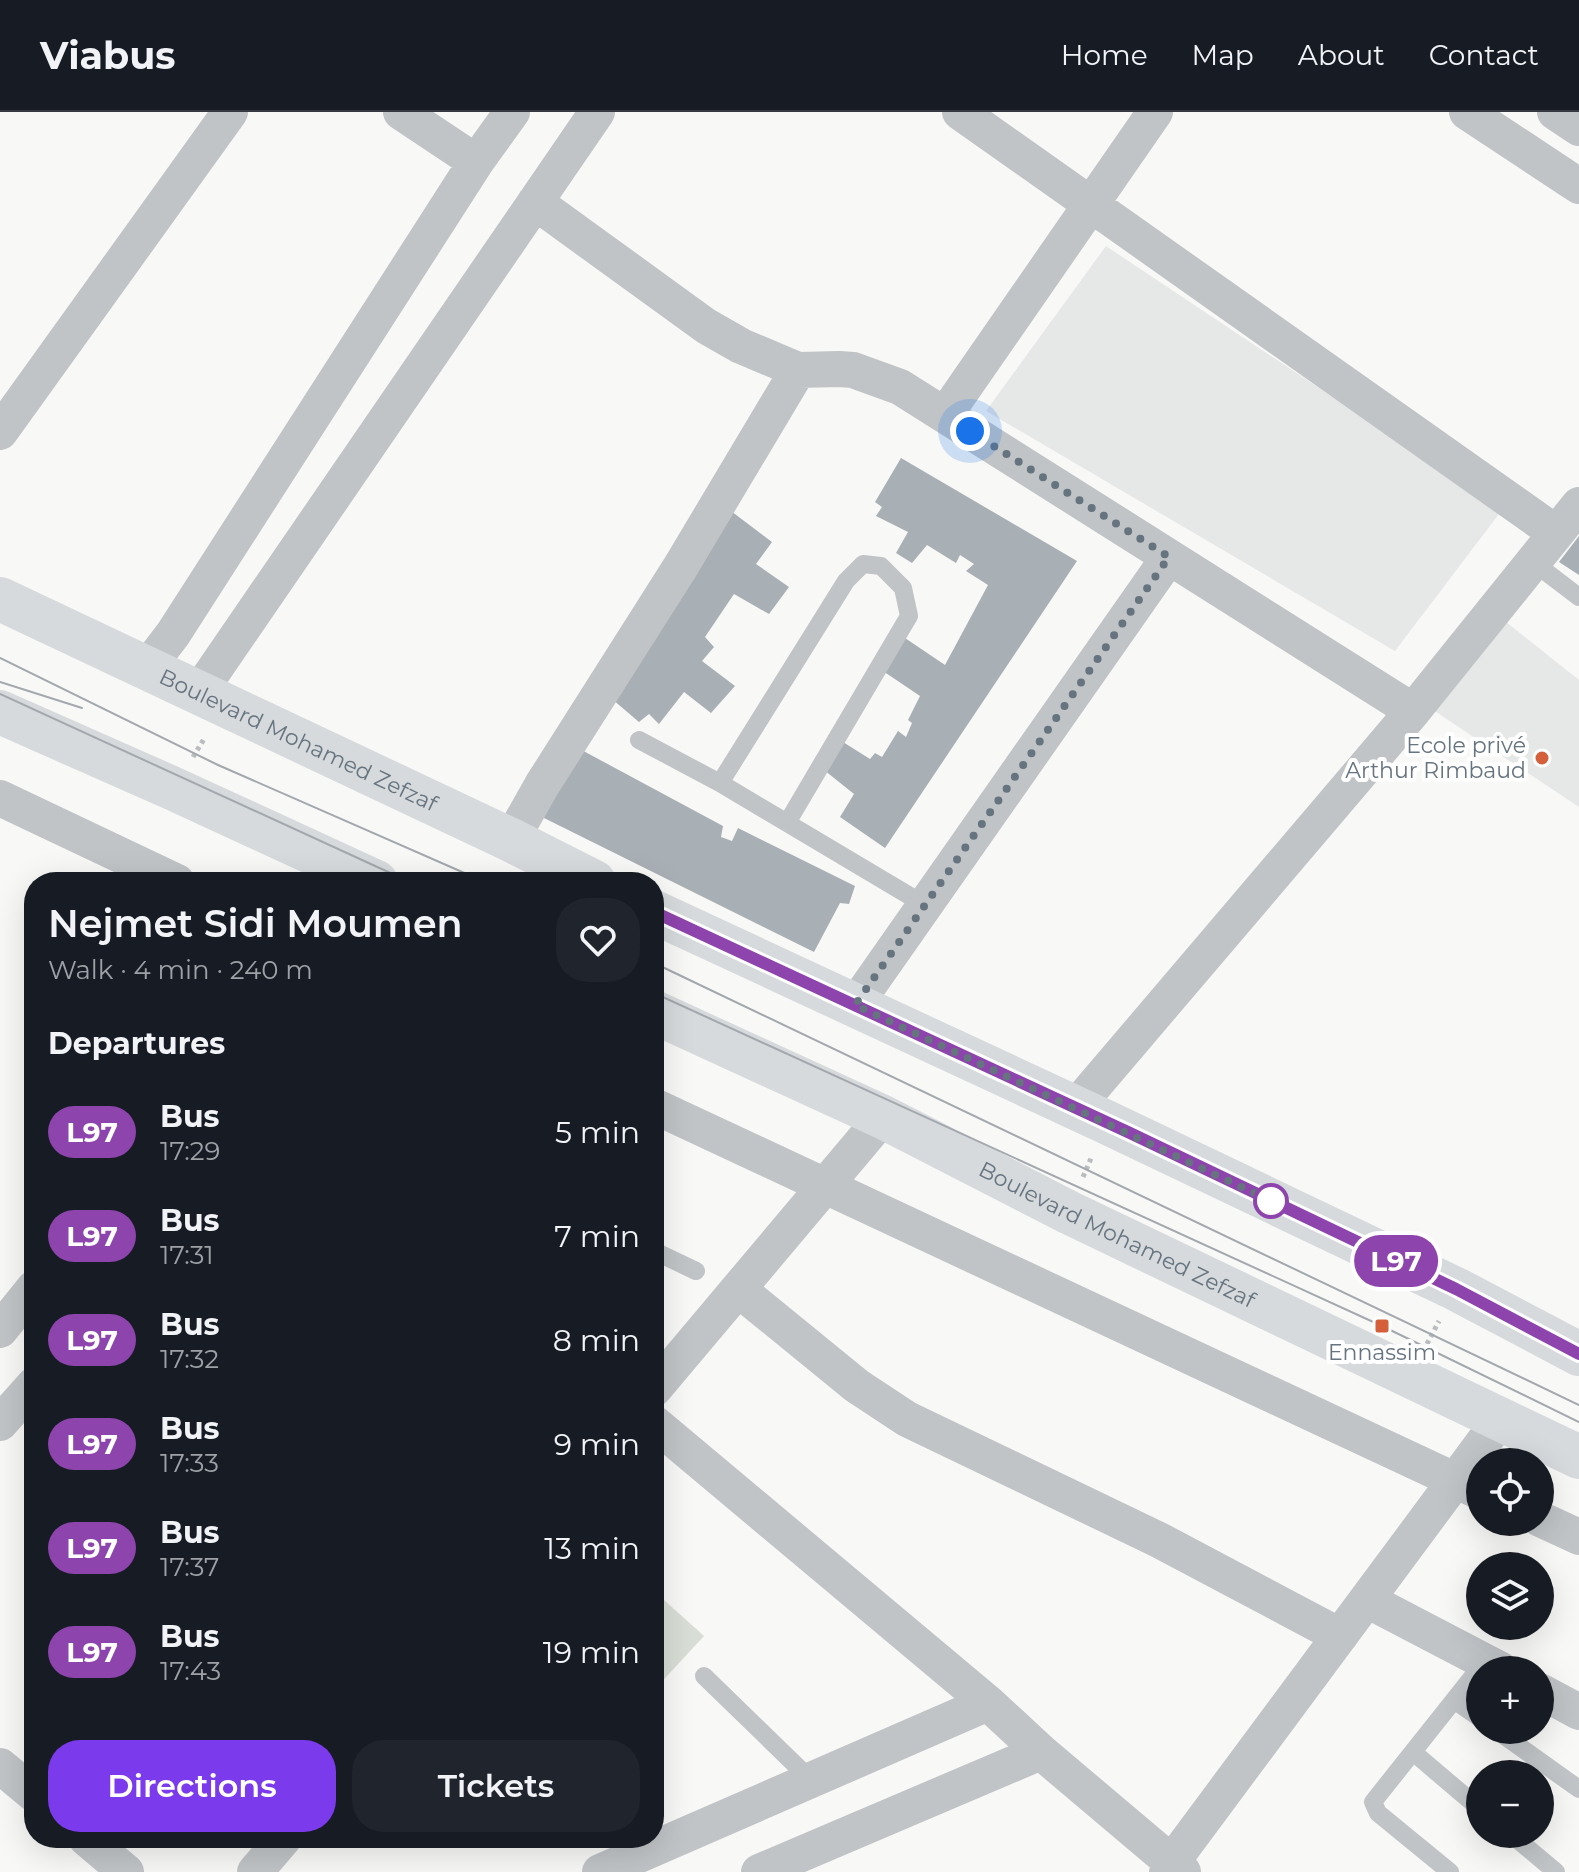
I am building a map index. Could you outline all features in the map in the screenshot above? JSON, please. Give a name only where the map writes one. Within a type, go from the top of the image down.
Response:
[{"type":"main road","name":"Boulevard Mohamed Zefzaf","points":[[0,599],[574,872]]},
{"type":"main road","points":[[0,712],[174,789],[349,872]]},
{"type":"main road","points":[[664,917],[1456,1289],[1579,1354]]},
{"type":"main road","name":"Boulevard Mohamed Zefzaf","points":[[664,1017],[883,1117],[1068,1212],[1579,1457]]},
{"type":"street","points":[[0,432],[230,112]]},
{"type":"street","points":[[401,112],[476,162]]},
{"type":"street","points":[[147,668],[173,634],[476,162],[512,112]]},
{"type":"street","points":[[212,699],[535,202],[597,112]]},
{"type":"street","points":[[960,112],[1556,533]]},
{"type":"street","points":[[945,415],[1155,112]]},
{"type":"street","points":[[1467,112],[1579,186]]},
{"type":"street","points":[[1555,112],[1579,128]]},
{"type":"street","points":[[535,202],[706,326],[741,346],[798,370],[853,370],[900,387],[1413,711]]},
{"type":"street","points":[[511,840],[798,370]]},
{"type":"street","points":[[1091,1115],[1579,505]]},
{"type":"street","points":[[855,1005],[1169,557]]},
{"type":"street","points":[[0,798],[156,872]]},
{"type":"street","points":[[664,1111],[1466,1485]]},
{"type":"street","points":[[664,1377],[883,1117]]},
{"type":"street","points":[[738,1289],[857,1386],[907,1419],[1159,1540],[1340,1636]]},
{"type":"street","points":[[0,1330],[24,1300]]},
{"type":"street","points":[[0,1423],[24,1396]]},
{"type":"street","points":[[1486,1448],[1500,1420]]},
{"type":"street","points":[[664,1431],[988,1703],[1174,1869],[1367,1600],[1466,1488]]},
{"type":"street","points":[[1554,1525],[1579,1537]]},
{"type":"street","points":[[1367,1600],[1476,1656]]},
{"type":"street","points":[[1554,1699],[1579,1712]]},
{"type":"street","points":[[664,1842],[988,1703]]},
{"type":"street","points":[[759,1872],[1041,1752]]},
{"type":"street","points":[[0,1766],[24,1786]]},
{"type":"street","points":[[98,1848],[126,1872]]},
{"type":"street","points":[[255,1872],[275,1848]]},
{"type":"street","points":[[620,1860],[649,1848]]},
{"type":"lane","points":[[1533,562],[1579,597]]},
{"type":"lane","points":[[720,783],[846,581],[863,564],[881,566],[903,588],[909,616],[787,823]]},
{"type":"lane","points":[[639,740],[720,783],[925,905]]},
{"type":"lane","points":[[664,1256],[696,1271]]},
{"type":"lane","points":[[704,1676],[811,1780]]},
{"type":"lane","points":[[1450,1872],[1378,1813],[1373,1802],[1454,1700],[1466,1689]]},
{"type":"lane","points":[[1454,1700],[1466,1708]]},
{"type":"lane","points":[[1516,1744],[1579,1789]]},
{"type":"lane","points":[[1413,1752],[1466,1797]]},
{"type":"lane","points":[[1528,1848],[1556,1872]]},
{"type":"path","points":[[174,789],[212,699]]},
{"type":"path","points":[[1068,1212],[1091,1115]]},
{"type":"path","points":[[1410,1376],[1456,1289]]},
{"type":"shaded area","points":[[1106,246],[1502,510],[1395,651],[986,411]]},
{"type":"shaded area","name":"Ecole privé Arthur Rimbaud","points":[[1501,618],[1579,680],[1579,807],[1430,708]]},
{"type":"shaded area","points":[[664,1600],[704,1636],[664,1679]]},
{"type":"building","points":[[901,458],[1077,561],[885,848],[840,817],[854,794],[824,770],[843,742],[870,759],[875,753],[882,757],[898,731],[906,737],[912,723],[908,720],[920,696],[880,669],[902,636],[945,665],[988,585],[966,571],[974,564],[960,555],[956,563],[927,545],[912,563],[896,553],[908,532],[876,516],[882,507],[875,502]]},
{"type":"building","points":[[727,508],[772,542],[756,564],[789,587],[769,614],[734,594],[705,637],[714,647],[702,661],[735,686],[711,713],[684,692],[659,724],[649,714],[639,722],[612,699]]},
{"type":"building","points":[[1579,536],[1579,575],[1559,562]]},
{"type":"building","points":[[576,747],[723,826],[721,837],[732,841],[738,828],[855,886],[849,904],[840,903],[814,952],[664,878],[664,872],[653,872],[542,817]]},
{"type":"tram line","points":[[0,658],[218,765],[462,872]]},
{"type":"tram line","points":[[0,682],[82,708]]},
{"type":"tram line","points":[[0,694],[388,872]]},
{"type":"tram line","points":[[664,968],[1579,1405]]},
{"type":"tram line","points":[[664,998],[1382,1326],[1579,1422]]},
{"type":"bus line","name":"L97","points":[[664,917],[1130,1133],[1456,1289],[1579,1354]]},
{"type":"place","name":"Ecole privé Arthur Rimbaud","points":[[1542,758]]},
{"type":"place","name":"Ennassim","points":[[1382,1326]]},
{"type":"route","points":[[970,431],[1169,557],[855,1005],[1271,1201]]}]
